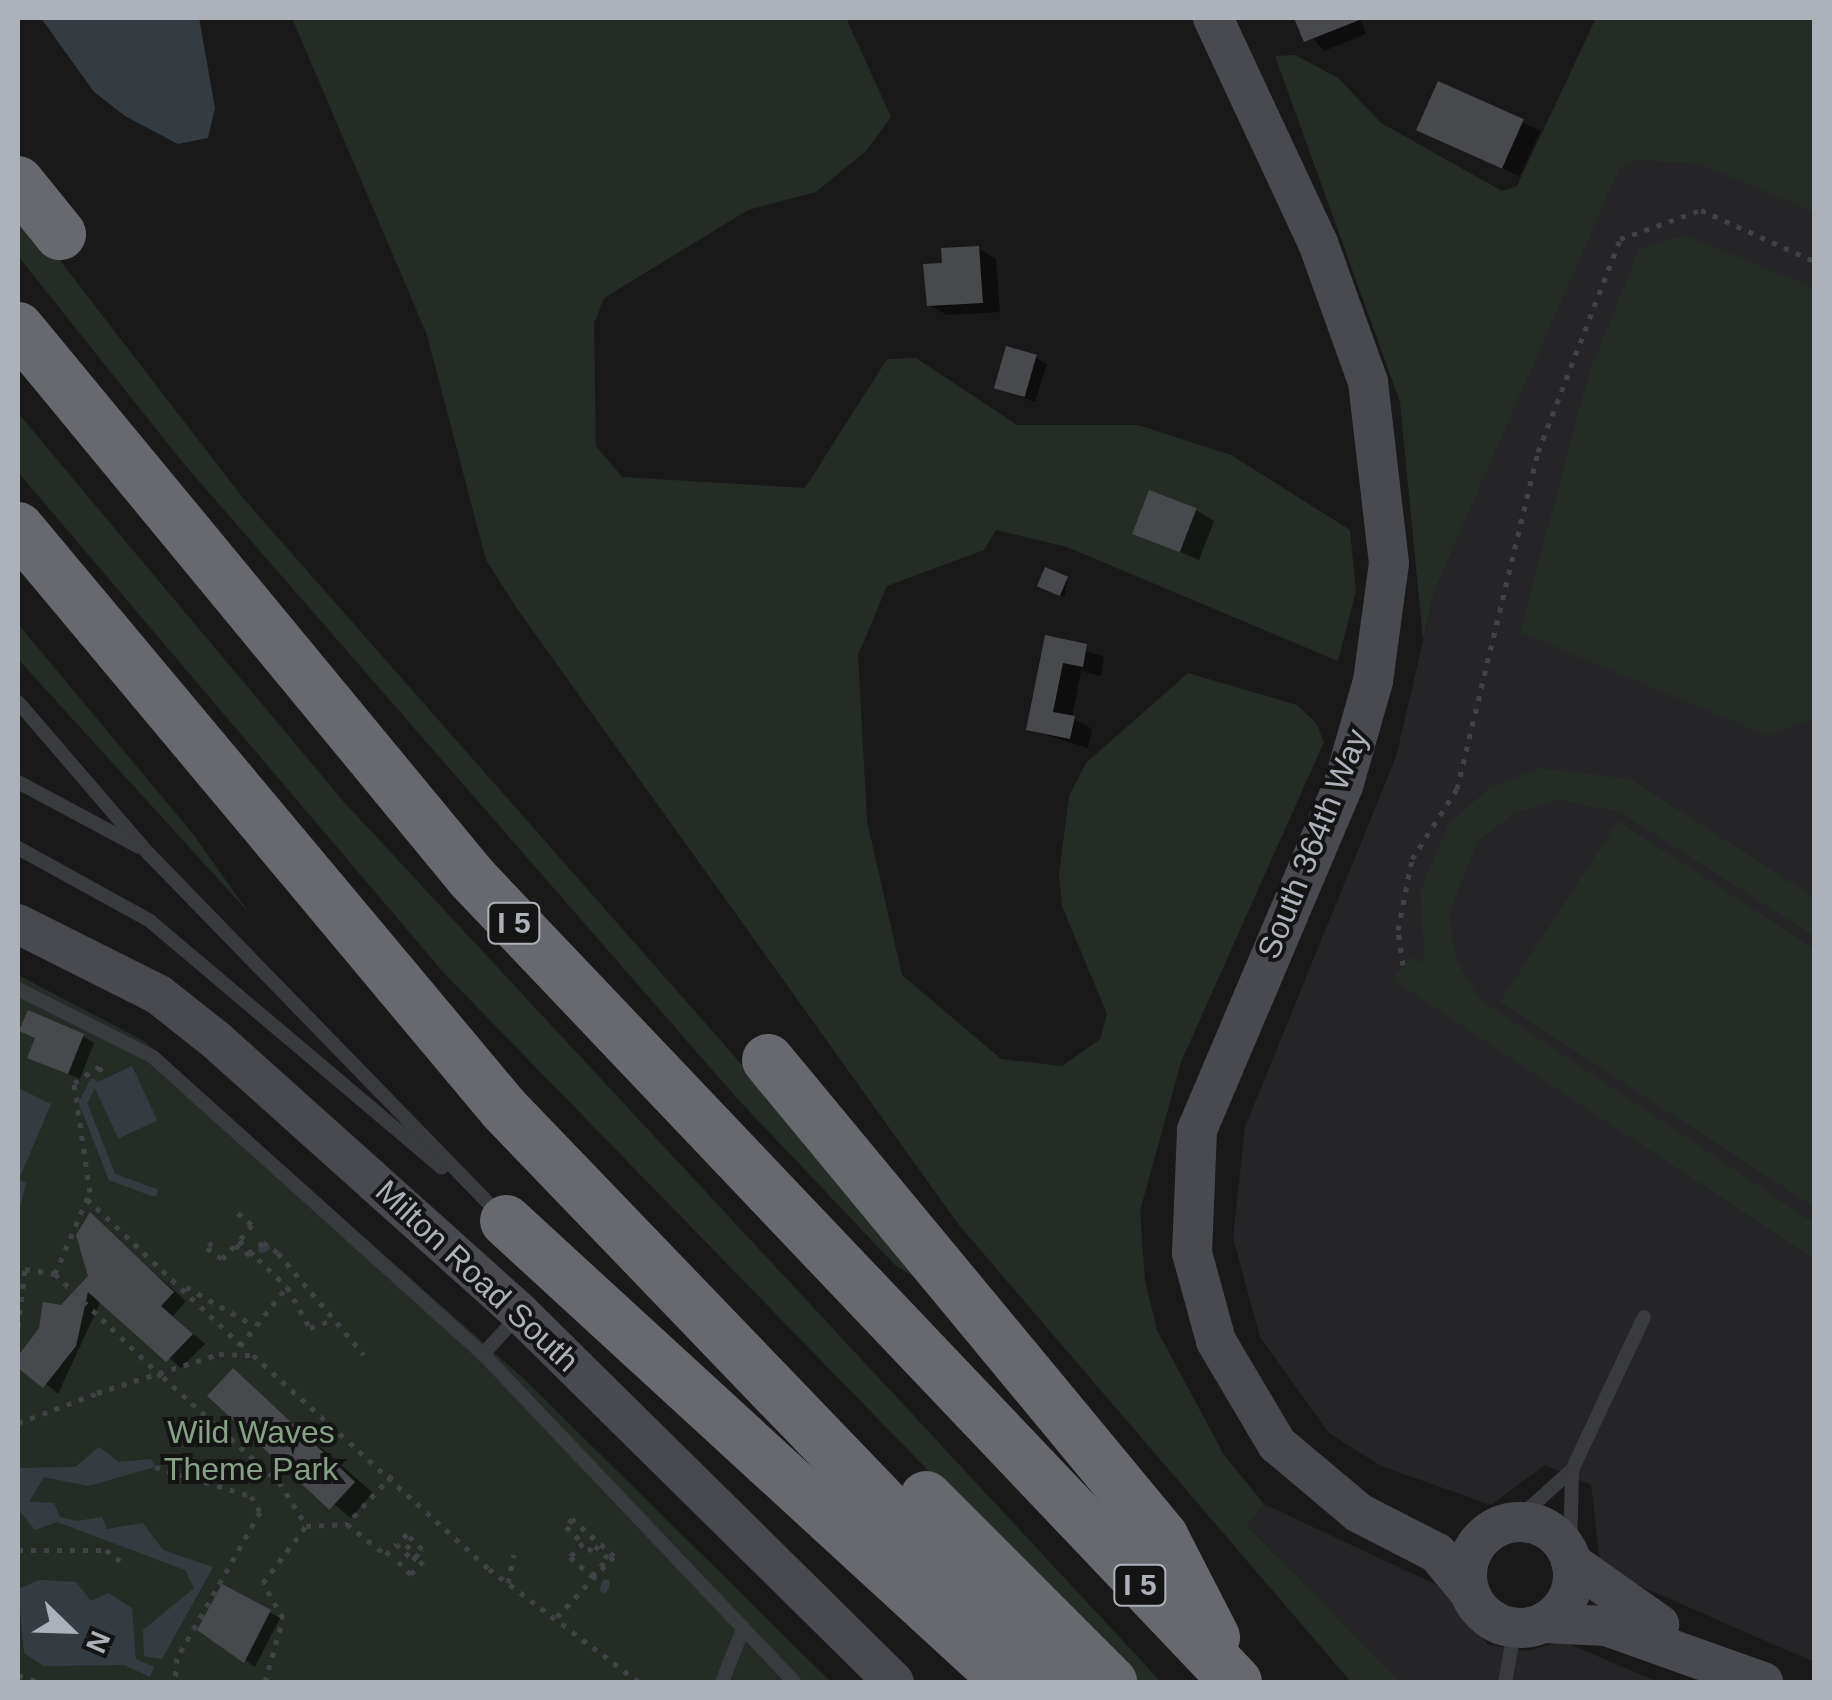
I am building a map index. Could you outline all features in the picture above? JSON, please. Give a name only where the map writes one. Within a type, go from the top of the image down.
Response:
[{"type":"highway","points":[[18,182],[60,234]]},
{"type":"highway","name":"I 5","points":[[18,328],[472,878],[1045,1488],[1236,1682]]},
{"type":"highway","points":[[18,528],[522,1128],[1055,1682]]},
{"type":"highway","points":[[768,1060],[1162,1536],[1236,1682]]},
{"type":"highway","points":[[522,1128],[585,1155],[1111,1682]]},
{"type":"highway","points":[[506,1221],[1008,1682]]},
{"type":"highway","name":"I 5","points":[[1045,1488],[1198,1682]]},
{"type":"street","name":"South 364th Way","points":[[1214,18],[1318,243],[1368,382],[1390,563],[1360,732],[1211,1089],[1189,1201],[1200,1297],[1216,1341],[1278,1444],[1359,1513],[1437,1554],[1470,1593]]},
{"type":"street","name":"Milton Road South","points":[[18,924],[173,1006],[520,1313],[894,1682]]},
{"type":"street","name":"South 364th Way","points":[[1314,1476],[1424,1520],[1506,1524]]},
{"type":"street","points":[[1506,1524],[1548,1528],[1570,1558],[1617,1601],[1754,1678],[1606,1626],[1530,1625],[1487,1617],[1470,1593],[1470,1554],[1506,1524]]},
{"type":"street","points":[[1530,1625],[1567,1601],[1570,1558]]},
{"type":"lane","points":[[18,702],[148,853],[506,1221]]},
{"type":"lane","points":[[18,782],[148,853]]},
{"type":"lane","points":[[18,848],[150,922],[506,1221]]},
{"type":"lane","points":[[18,989],[153,1057],[482,1354],[793,1682]]},
{"type":"lane","points":[[482,1354],[520,1313]]},
{"type":"lane","points":[[1570,1558],[1572,1470],[1644,1317]]},
{"type":"lane","points":[[1506,1524],[1572,1470]]},
{"type":"lane","points":[[1505,1682],[1530,1625]]},
{"type":"lane","points":[[722,1682],[743,1629]]},
{"type":"path","points":[[1403,965],[1398,930],[1412,859],[1457,788],[1538,452],[1620,239],[1702,210],[1814,262]]},
{"type":"path","points":[[55,1274],[87,1199],[71,1094],[83,1071],[99,1067],[106,1078]]},
{"type":"path","points":[[87,1199],[184,1286],[240,1348],[392,1474],[508,1583],[639,1682]]},
{"type":"path","points":[[238,1213],[252,1225],[240,1240],[247,1253]]},
{"type":"path","points":[[240,1240],[287,1287],[311,1330],[332,1320]]},
{"type":"path","points":[[212,1242],[207,1248],[222,1259],[235,1245],[247,1253]]},
{"type":"path","points":[[247,1253],[262,1242],[300,1270],[332,1320],[364,1354]]},
{"type":"path","points":[[18,1327],[24,1269],[55,1274],[278,1482],[306,1526]]},
{"type":"path","points":[[184,1286],[252,1325]]},
{"type":"path","points":[[18,1423],[240,1348],[252,1325],[287,1287]]},
{"type":"path","points":[[155,1467],[251,1496],[260,1512],[178,1658],[174,1682]]},
{"type":"path","points":[[347,1524],[392,1474]]},
{"type":"path","points":[[557,1618],[614,1556],[572,1520],[566,1527],[583,1543],[570,1557],[592,1576],[608,1558],[591,1542],[590,1552]]},
{"type":"path","points":[[306,1526],[347,1524],[386,1555],[396,1544],[412,1560],[422,1550],[412,1539],[400,1540],[423,1561],[411,1574],[398,1562]]},
{"type":"path","points":[[265,1682],[283,1618],[263,1583],[306,1526]]},
{"type":"path","points":[[18,1550],[106,1550],[120,1562]]},
{"type":"path","points":[[508,1583],[514,1555]]},
{"type":"path","points":[[18,1675],[38,1682]]},
{"type":"shaded area","points":[[41,18],[199,18],[215,108],[208,138],[178,144],[125,116],[94,92]]},
{"type":"shaded area","points":[[1684,18],[1814,55],[1814,1662],[1601,1569],[1591,1485],[1545,1465],[1491,1505],[1381,1466],[1329,1433],[1260,1337],[1233,1238],[1245,1127],[1396,757],[1435,590]]},
{"type":"shaded area","points":[[132,1066],[157,1120],[118,1139],[93,1084]]},
{"type":"shaded area","points":[[18,1088],[51,1104],[19,1179],[26,1183],[18,1215]]},
{"type":"shaded area","points":[[99,1447],[119,1462],[151,1459],[155,1467],[88,1486],[44,1477],[29,1502],[54,1503],[60,1517],[77,1521],[102,1517],[107,1529],[143,1523],[163,1550],[213,1567],[162,1659],[144,1656],[143,1630],[194,1588],[185,1570],[57,1522],[35,1530],[18,1509],[18,1468],[75,1467]]},
{"type":"shaded area","points":[[1264,1504],[1443,1588],[1488,1645],[1528,1651],[1562,1641],[1658,1682],[1401,1682],[1247,1526]]},
{"type":"shaded area","points":[[40,1580],[76,1582],[91,1601],[108,1593],[132,1608],[136,1659],[154,1667],[150,1677],[124,1665],[44,1666],[24,1653],[18,1589]]},
{"type":"green space","points":[[292,18],[846,18],[891,117],[866,151],[816,192],[748,210],[604,298],[594,323],[596,446],[622,477],[805,488],[887,359],[916,358],[1017,425],[1138,425],[1231,455],[1350,530],[1356,591],[1338,661],[1067,547],[996,530],[984,550],[887,586],[858,655],[867,821],[902,975],[1001,1059],[1062,1066],[1100,1039],[1107,1014],[1062,906],[1059,875],[1069,796],[1086,763],[1188,673],[1297,705],[1316,723],[1324,742],[1181,1062],[1140,1211],[1145,1281],[1157,1330],[1224,1455],[1264,1504],[1247,1526],[1401,1682],[1351,1682],[959,1225],[518,610],[486,560],[427,335]]},
{"type":"green space","points":[[1596,18],[1814,18],[1814,212],[1700,164],[1638,160],[1619,169],[1435,590],[1423,640],[1400,402],[1275,56],[1295,55],[1338,78],[1381,123],[1502,191],[1517,186]]},
{"type":"green space","points":[[18,206],[243,498],[890,1233],[921,1281],[895,1265],[735,1096],[184,464],[18,256]]},
{"type":"green space","points":[[1684,235],[1814,288],[1814,717],[1768,736],[1520,632],[1589,373],[1639,249]]},
{"type":"green space","points":[[18,413],[344,802],[1161,1682],[1134,1682],[444,973],[18,472]]},
{"type":"green space","points":[[18,624],[193,834],[249,913],[18,659]]},
{"type":"green space","points":[[1540,768],[1630,779],[1814,897],[1814,936],[1620,812],[1559,800],[1514,813],[1477,842],[1449,914],[1456,960],[1480,1000],[1814,1223],[1814,1259],[1393,980],[1408,957],[1425,964],[1420,892],[1448,825],[1489,788]]},
{"type":"green space","points":[[1618,821],[1814,949],[1814,1207],[1500,1002]]},
{"type":"green space","name":"Wild Waves Theme Park","points":[[18,975],[144,1041],[524,1379],[831,1682],[18,1682]]},
{"type":"building","points":[[1294,18],[1362,18],[1362,19],[1304,42]]},
{"type":"building","points":[[1438,81],[1524,119],[1502,169],[1416,130]]},
{"type":"building","points":[[979,246],[983,303],[927,306],[923,264],[942,263],[941,248]]},
{"type":"building","points":[[1006,346],[1037,355],[1025,397],[994,388]]},
{"type":"building","points":[[1149,490],[1197,508],[1180,552],[1132,534]]},
{"type":"building","points":[[1045,567],[1068,577],[1060,596],[1037,586]]},
{"type":"building","points":[[1045,635],[1087,644],[1083,667],[1063,663],[1053,712],[1075,716],[1070,739],[1026,730]]},
{"type":"building","points":[[28,1010],[84,1034],[68,1074],[27,1058],[35,1038],[19,1031]]},
{"type":"building","points":[[90,1212],[174,1292],[161,1306],[193,1334],[166,1362],[88,1292],[76,1346],[43,1388],[18,1368],[18,1356],[39,1328],[43,1302],[61,1305],[88,1276],[76,1235]]},
{"type":"building","points":[[233,1368],[355,1482],[329,1510],[207,1396]]},
{"type":"building","points":[[222,1584],[271,1610],[244,1663],[197,1630]]},
{"type":"waterway","points":[[93,1083],[83,1103],[112,1177],[153,1192]]},
{"type":"waterway","points":[[262,1249],[266,1247]]},
{"type":"waterway","points":[[604,1589],[606,1583]]}]
